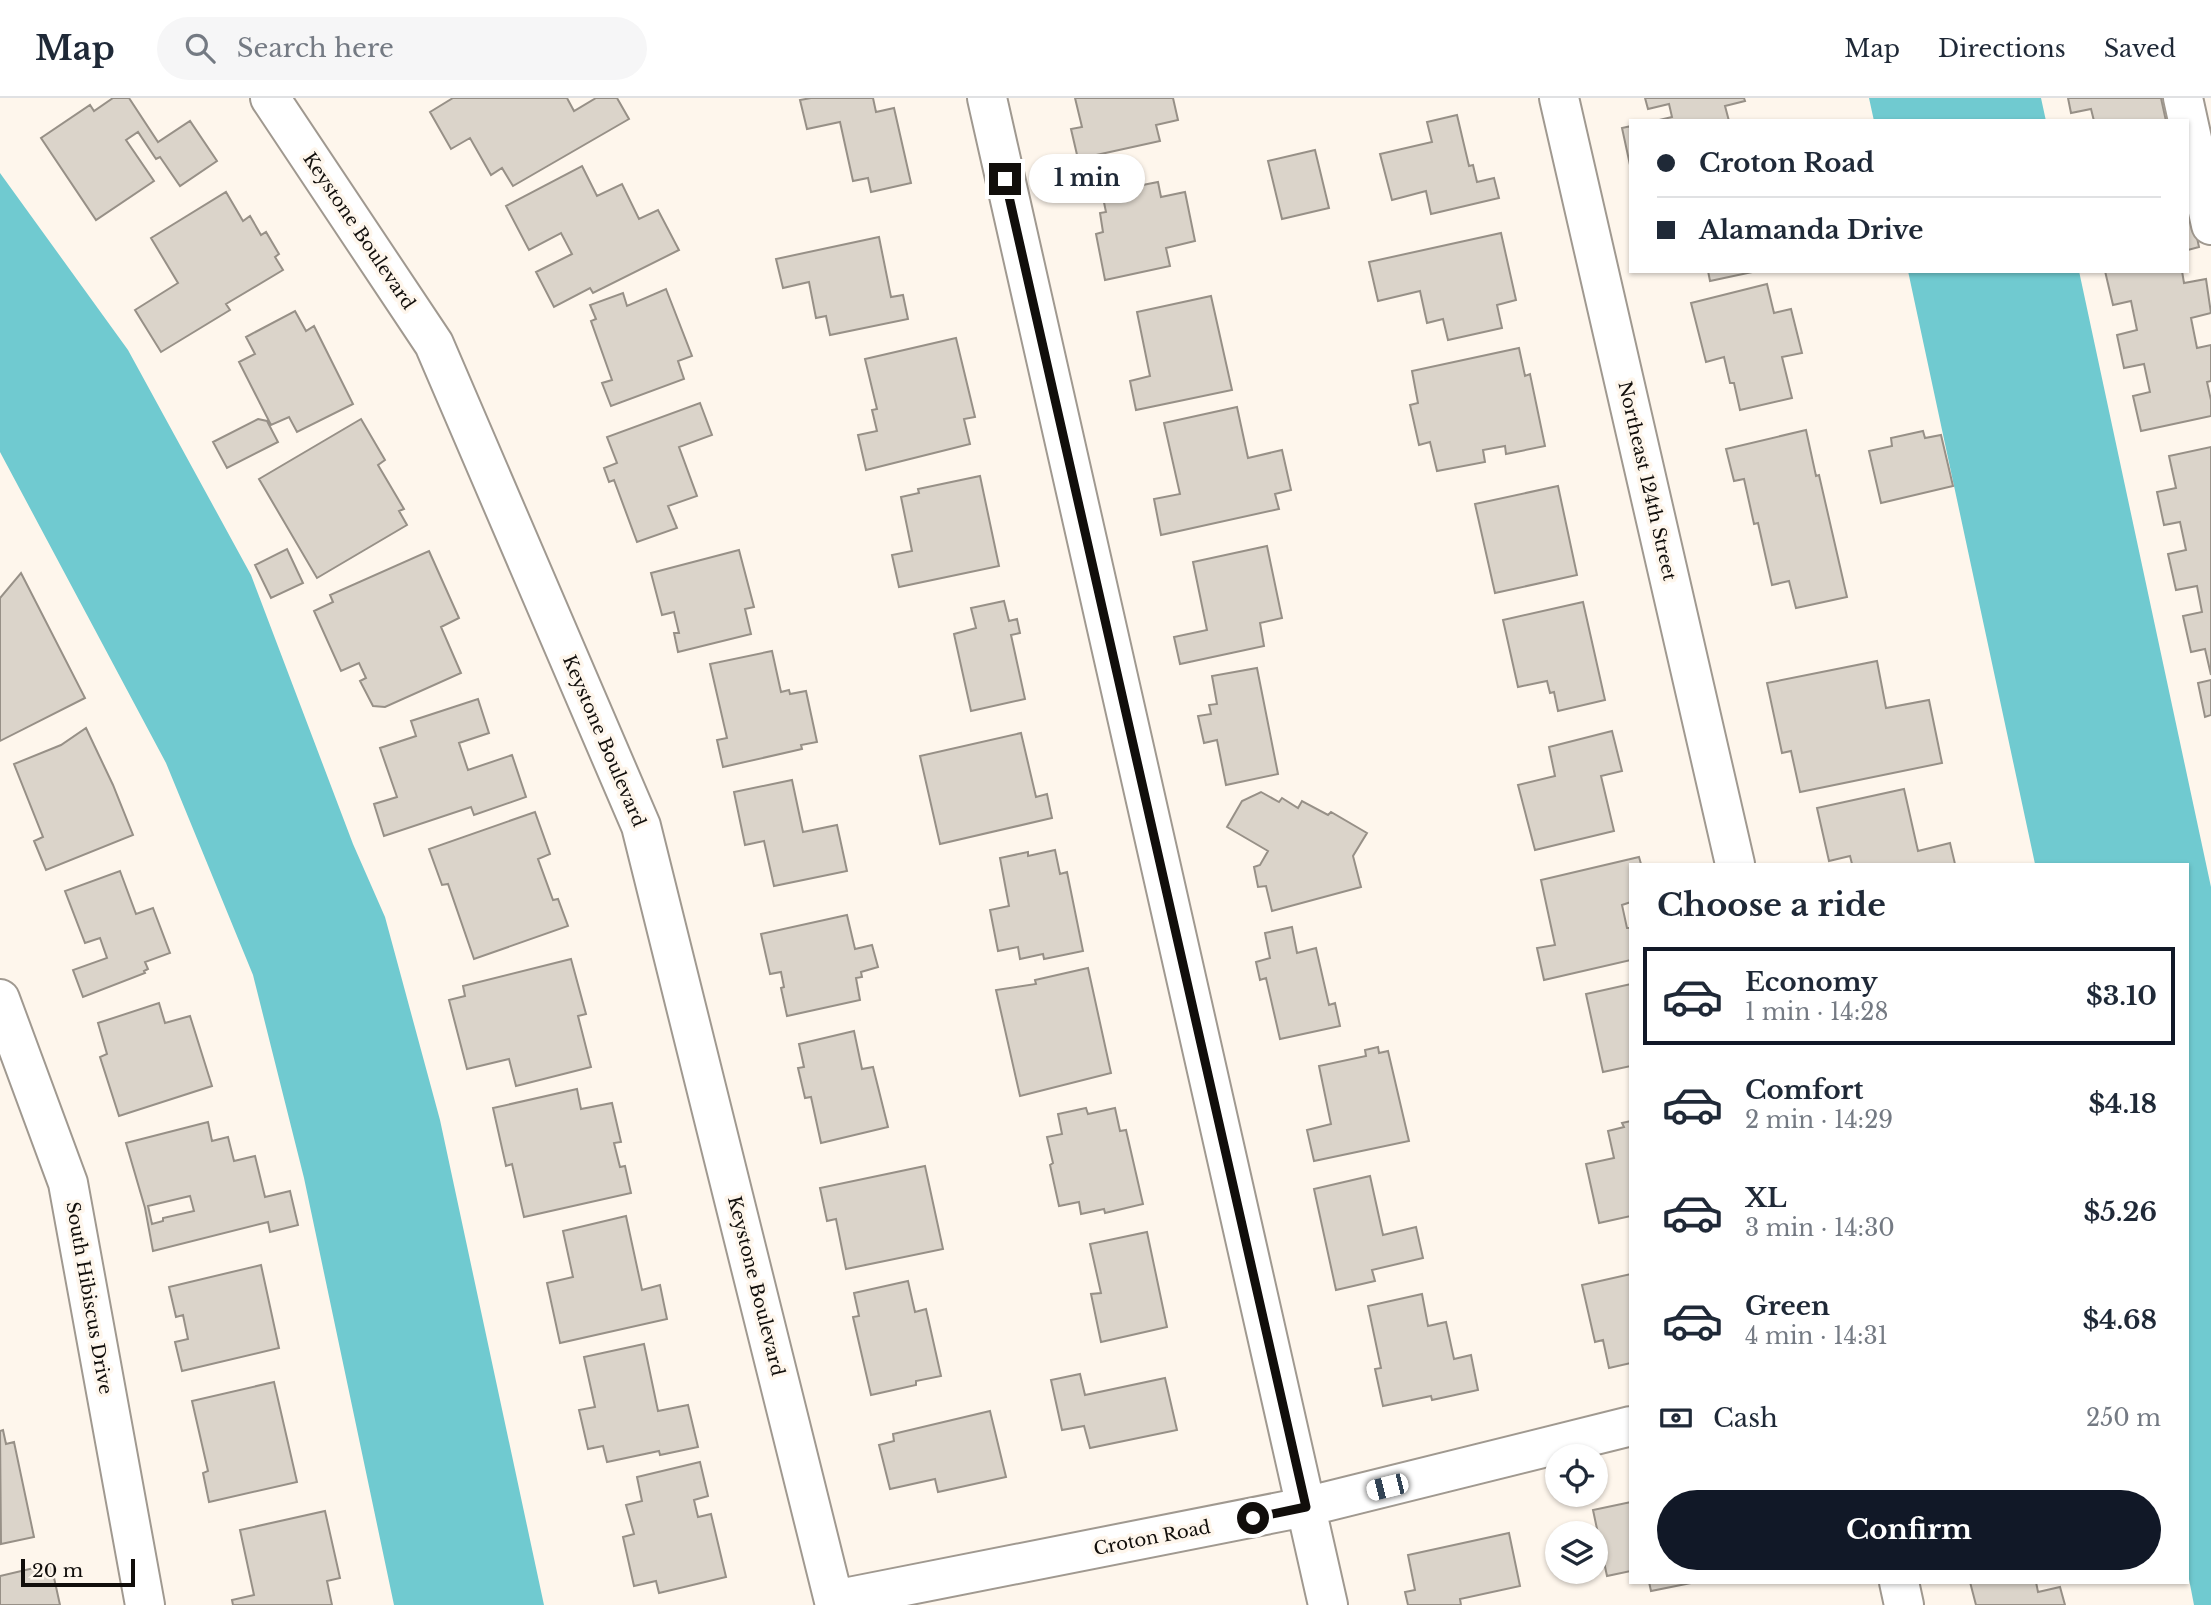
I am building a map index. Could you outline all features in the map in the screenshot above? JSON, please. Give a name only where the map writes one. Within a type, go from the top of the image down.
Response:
[{"type":"street","name":"Keystone Boulevard","points":[[270,98],[434,344],[641,825],[835,1603]]},
{"type":"street","points":[[987,98],[1328,1605]]},
{"type":"street","name":"Northeast 124th Street","points":[[1559,98],[1735,863]]},
{"type":"street","points":[[2183,98],[2188,119]]},
{"type":"street","points":[[2189,125],[2211,225]]},
{"type":"street","name":"South Hibiscus Drive","points":[[0,999],[68,1183],[145,1605]]},
{"type":"street","name":"Croton Road","points":[[835,1603],[1306,1507],[1629,1426]]},
{"type":"street","points":[[1899,1584],[1904,1605]]},
{"type":"water","points":[[1869,98],[2041,98],[2046,119],[1874,119]]},
{"type":"water","points":[[0,173],[128,350],[251,575],[353,844],[385,917],[440,1120],[544,1605],[394,1605],[304,1178],[253,975],[166,763],[0,452]]},
{"type":"water","points":[[1908,273],[2079,273],[2211,887],[2211,1605],[2194,1605],[2189,1579],[2189,863],[2035,863]]},
{"type":"building","points":[[113,98],[129,98],[158,142],[190,121],[217,161],[180,186],[160,157],[156,159],[138,132],[126,140],[154,181],[96,220],[41,138],[90,105],[94,111]]},
{"type":"building","points":[[453,98],[567,98],[574,111],[596,98],[617,98],[629,119],[513,186],[502,168],[491,175],[470,138],[451,149],[430,112]]},
{"type":"building","points":[[873,98],[876,112],[894,108],[911,183],[871,192],[868,178],[853,181],[840,122],[807,129],[800,100]]},
{"type":"building","points":[[1075,98],[1173,98],[1178,120],[1156,125],[1160,141],[1078,159],[1071,129],[1082,127]]},
{"type":"building","points":[[1645,98],[1744,98],[1745,101],[1725,106],[1728,119],[1664,119],[1672,117],[1669,104],[1648,109]]},
{"type":"building","points":[[2068,98],[2161,98],[2166,119],[2094,119],[2091,109],[2071,113]]},
{"type":"building","points":[[1457,115],[1469,166],[1473,165],[1477,182],[1494,178],[1499,198],[1431,214],[1426,191],[1392,200],[1380,154],[1432,142],[1427,122]]},
{"type":"building","points":[[1629,126],[1629,160],[1622,128]]},
{"type":"building","points":[[1315,150],[1329,208],[1282,219],[1268,161]]},
{"type":"building","points":[[582,166],[597,196],[622,184],[639,219],[658,210],[679,250],[593,293],[590,288],[554,307],[536,272],[572,254],[561,233],[529,250],[506,206]]},
{"type":"building","points":[[1158,182],[1161,197],[1185,192],[1195,241],[1166,248],[1170,266],[1105,280],[1096,234],[1103,232],[1100,213],[1106,212],[1102,193]]},
{"type":"building","points":[[226,192],[243,221],[250,216],[261,235],[266,232],[279,254],[275,257],[283,270],[226,304],[230,310],[161,352],[135,310],[178,283],[151,238]]},
{"type":"building","points":[[2192,214],[2199,247],[2189,250],[2189,215]]},
{"type":"building","points":[[1501,233],[1516,300],[1497,305],[1502,328],[1448,340],[1443,319],[1427,323],[1420,291],[1378,301],[1369,262]]},
{"type":"building","points":[[879,237],[891,297],[903,295],[908,319],[830,335],[826,316],[816,318],[809,282],[783,288],[776,259]]},
{"type":"building","points":[[1708,273],[1748,273],[1710,281]]},
{"type":"building","points":[[2105,273],[2182,273],[2184,283],[2206,279],[2211,313],[2191,318],[2197,348],[2211,345],[2211,381],[2207,382],[2211,416],[2141,431],[2133,396],[2150,392],[2144,364],[2124,368],[2117,335],[2137,330],[2131,301],[2113,305]]},
{"type":"building","points":[[1767,284],[1774,313],[1791,309],[1802,353],[1782,357],[1792,398],[1740,410],[1724,357],[1706,362],[1691,303]]},
{"type":"building","points":[[666,289],[692,356],[678,361],[684,379],[611,406],[602,383],[612,380],[591,321],[596,319],[590,305],[623,293],[627,306]]},
{"type":"building","points":[[1211,296],[1232,390],[1136,410],[1130,381],[1150,376],[1137,312]]},
{"type":"building","points":[[295,311],[306,331],[314,326],[353,404],[297,432],[289,417],[271,425],[239,362],[255,354],[246,337]]},
{"type":"building","points":[[956,338],[975,417],[964,419],[970,444],[866,470],[858,435],[877,431],[872,410],[877,409],[865,359]]},
{"type":"building","points":[[1519,348],[1525,376],[1530,374],[1545,446],[1506,454],[1505,446],[1483,450],[1485,462],[1437,471],[1430,442],[1419,445],[1410,405],[1418,403],[1412,371]]},
{"type":"building","points":[[700,403],[712,435],[679,447],[697,496],[668,506],[677,528],[637,542],[614,480],[609,482],[604,468],[617,463],[607,437]]},
{"type":"building","points":[[1237,407],[1248,458],[1282,450],[1291,490],[1275,494],[1279,509],[1161,535],[1154,499],[1180,494],[1164,423]]},
{"type":"building","points":[[258,419],[267,421],[278,442],[227,468],[213,442]]},
{"type":"building","points":[[361,419],[385,460],[378,465],[404,509],[399,511],[407,525],[317,578],[259,479]]},
{"type":"building","points":[[1806,430],[1847,597],[1796,608],[1789,581],[1772,585],[1758,523],[1754,524],[1744,479],[1734,481],[1726,449]]},
{"type":"building","points":[[1923,431],[1925,438],[1941,435],[1953,486],[1881,503],[1869,451],[1892,446],[1891,438]]},
{"type":"building","points":[[2211,447],[2211,675],[2205,649],[2191,652],[2183,616],[2202,612],[2197,586],[2176,590],[2168,554],[2186,550],[2180,522],[2164,525],[2157,492],[2176,488],[2169,456]]},
{"type":"building","points":[[980,476],[999,566],[899,587],[892,555],[912,551],[901,497],[919,493],[918,489]]},
{"type":"building","points":[[1558,486],[1577,575],[1495,593],[1475,504]]},
{"type":"building","points":[[1267,546],[1282,618],[1260,623],[1264,646],[1180,664],[1174,637],[1207,630],[1193,562]]},
{"type":"building","points":[[287,549],[303,583],[271,598],[255,565]]},
{"type":"building","points":[[739,550],[754,607],[745,609],[751,634],[678,652],[674,633],[679,633],[674,612],[662,615],[651,573]]},
{"type":"building","points":[[429,551],[459,618],[441,627],[461,673],[385,707],[373,706],[360,681],[366,678],[359,663],[341,671],[314,611],[333,602],[330,595]]},
{"type":"building","points":[[21,573],[85,698],[0,741],[0,598]]},
{"type":"building","points":[[1004,601],[1009,621],[1017,619],[1020,633],[1011,635],[1025,699],[971,711],[954,634],[976,628],[971,608]]},
{"type":"building","points":[[1583,602],[1605,700],[1558,711],[1554,692],[1550,693],[1547,681],[1518,687],[1503,620]]},
{"type":"building","points":[[772,651],[781,692],[789,690],[790,694],[806,691],[817,742],[801,745],[802,749],[723,767],[717,740],[727,738],[710,664]]},
{"type":"building","points":[[1877,661],[1886,708],[1929,700],[1942,763],[1800,792],[1791,751],[1782,753],[1767,683]]},
{"type":"building","points":[[1257,668],[1278,774],[1226,785],[1217,740],[1204,743],[1198,716],[1211,714],[1209,705],[1217,704],[1212,676]]},
{"type":"building","points":[[2211,680],[2211,715],[2205,717],[2198,683]]},
{"type":"building","points":[[478,699],[489,733],[459,743],[468,770],[512,755],[526,797],[474,815],[471,807],[384,836],[374,804],[397,797],[380,748],[416,736],[411,721]]},
{"type":"building","points":[[86,728],[133,835],[46,870],[34,841],[43,837],[14,764],[61,745]]},
{"type":"building","points":[[1612,731],[1622,771],[1601,776],[1614,831],[1535,850],[1518,785],[1555,776],[1549,747]]},
{"type":"building","points":[[1021,733],[1036,797],[1047,794],[1052,818],[940,844],[920,756]]},
{"type":"building","points":[[792,780],[803,832],[837,825],[847,871],[774,886],[764,841],[745,845],[734,792]]},
{"type":"building","points":[[1904,789],[1918,851],[1950,843],[1955,863],[1852,863],[1850,856],[1829,861],[1817,808]]},
{"type":"building","points":[[1261,792],[1279,802],[1282,798],[1298,808],[1302,801],[1328,815],[1331,812],[1367,833],[1353,856],[1361,887],[1272,911],[1266,886],[1258,887],[1254,867],[1260,865],[1268,851],[1227,827],[1242,801]]},
{"type":"building","points":[[535,812],[550,854],[538,859],[553,900],[558,899],[568,926],[474,959],[448,884],[442,885],[429,849]]},
{"type":"building","points":[[1055,850],[1060,874],[1067,872],[1083,951],[1044,959],[1043,954],[1020,959],[1018,947],[998,951],[990,910],[1009,906],[1000,858]]},
{"type":"building","points":[[1639,857],[1641,863],[1629,863],[1629,903],[1622,905],[1629,928],[1629,960],[1544,980],[1537,948],[1555,945],[1541,880]]},
{"type":"building","points":[[120,871],[136,914],[153,908],[170,953],[145,962],[148,969],[145,973],[83,997],[73,970],[107,958],[100,938],[85,943],[65,891]]},
{"type":"building","points":[[847,915],[855,949],[872,945],[878,967],[861,972],[862,977],[856,978],[860,1000],[787,1016],[781,988],[784,987],[781,972],[770,974],[761,934]]},
{"type":"building","points":[[1292,927],[1297,953],[1316,948],[1329,1005],[1335,1003],[1340,1026],[1280,1039],[1266,978],[1260,980],[1256,962],[1270,958],[1265,933]]},
{"type":"building","points":[[571,959],[586,1014],[578,1016],[591,1067],[516,1086],[509,1059],[467,1069],[449,1000],[465,996],[463,986]]},
{"type":"building","points":[[1088,968],[1111,1073],[1020,1096],[996,990],[1036,984],[1035,980]]},
{"type":"building","points":[[1629,984],[1629,1066],[1603,1072],[1586,994]]},
{"type":"building","points":[[159,1003],[165,1023],[190,1016],[212,1086],[119,1116],[100,1057],[107,1054],[98,1023]]},
{"type":"building","points":[[854,1031],[862,1069],[873,1067],[888,1127],[821,1143],[811,1097],[805,1098],[798,1068],[804,1067],[799,1044]]},
{"type":"building","points":[[1378,1047],[1379,1053],[1388,1051],[1409,1141],[1314,1161],[1307,1130],[1331,1124],[1319,1066],[1366,1056],[1365,1050]]},
{"type":"building","points":[[577,1089],[581,1109],[612,1103],[621,1142],[614,1143],[620,1167],[625,1166],[631,1193],[524,1217],[512,1164],[506,1166],[493,1108]]},
{"type":"building","points":[[1086,1108],[1088,1114],[1115,1108],[1120,1131],[1126,1130],[1143,1204],[1105,1213],[1104,1209],[1081,1214],[1079,1202],[1059,1206],[1047,1137],[1062,1134],[1058,1114]]},
{"type":"building","points":[[1629,1121],[1629,1216],[1599,1223],[1586,1164],[1614,1158],[1608,1131],[1624,1127],[1622,1123]]},
{"type":"building","points":[[208,1122],[212,1141],[228,1137],[234,1161],[255,1156],[265,1197],[290,1191],[298,1225],[270,1232],[268,1222],[153,1251],[145,1208],[126,1143]],"holes":[[[190,1196],[194,1211],[163,1218],[163,1221],[152,1224],[148,1206]]]},
{"type":"building","points":[[925,1166],[943,1249],[846,1269],[836,1219],[827,1221],[820,1188]]},
{"type":"building","points":[[1370,1176],[1383,1235],[1416,1227],[1423,1258],[1372,1270],[1375,1281],[1336,1290],[1314,1189]]},
{"type":"building","points":[[626,1216],[642,1290],[660,1285],[667,1319],[560,1343],[547,1283],[573,1277],[563,1231]]},
{"type":"building","points":[[1147,1232],[1167,1327],[1101,1342],[1091,1294],[1101,1293],[1090,1244]]},
{"type":"building","points":[[261,1265],[279,1348],[182,1371],[175,1342],[188,1339],[183,1315],[176,1317],[169,1287]]},
{"type":"building","points":[[1629,1274],[1629,1363],[1609,1368],[1603,1340],[1595,1342],[1582,1285]]},
{"type":"building","points":[[908,1281],[915,1312],[926,1309],[941,1376],[916,1381],[916,1385],[871,1395],[853,1317],[859,1316],[854,1293]]},
{"type":"building","points":[[1422,1294],[1428,1326],[1446,1322],[1454,1359],[1471,1355],[1478,1390],[1432,1400],[1431,1396],[1383,1406],[1375,1369],[1381,1368],[1368,1306]]},
{"type":"building","points":[[644,1344],[658,1411],[688,1405],[698,1447],[660,1455],[659,1451],[607,1462],[603,1446],[588,1449],[579,1410],[595,1407],[584,1357]]},
{"type":"building","points":[[1080,1374],[1085,1395],[1165,1378],[1177,1430],[1090,1448],[1084,1426],[1062,1430],[1051,1380]]},
{"type":"building","points":[[274,1382],[297,1482],[209,1502],[203,1473],[208,1471],[192,1401]]},
{"type":"building","points":[[990,1411],[1006,1477],[938,1492],[935,1479],[890,1489],[879,1445],[894,1441],[893,1434]]},
{"type":"building","points":[[3,1430],[6,1444],[14,1442],[34,1537],[1,1544],[0,1431]]},
{"type":"building","points":[[700,1462],[708,1496],[694,1500],[698,1517],[711,1514],[726,1577],[659,1593],[656,1581],[634,1586],[623,1537],[634,1534],[626,1505],[642,1501],[637,1477]]},
{"type":"building","points":[[1629,1502],[1629,1571],[1608,1576],[1608,1521],[1595,1521],[1593,1510]]},
{"type":"building","points":[[325,1511],[340,1578],[327,1581],[332,1605],[233,1605],[232,1600],[254,1595],[240,1530]]},
{"type":"building","points":[[1509,1533],[1520,1586],[1460,1599],[1461,1605],[1408,1605],[1405,1592],[1415,1590],[1408,1555]]},
{"type":"building","points":[[51,1564],[60,1605],[0,1605],[0,1576]]},
{"type":"building","points":[[1649,1584],[1686,1584],[1651,1591]]},
{"type":"building","points":[[1971,1584],[2036,1584],[2038,1592],[2060,1587],[2065,1605],[1976,1605]]},
{"type":"route","points":[[1005,179],[1306,1507],[1253,1518]]}]
